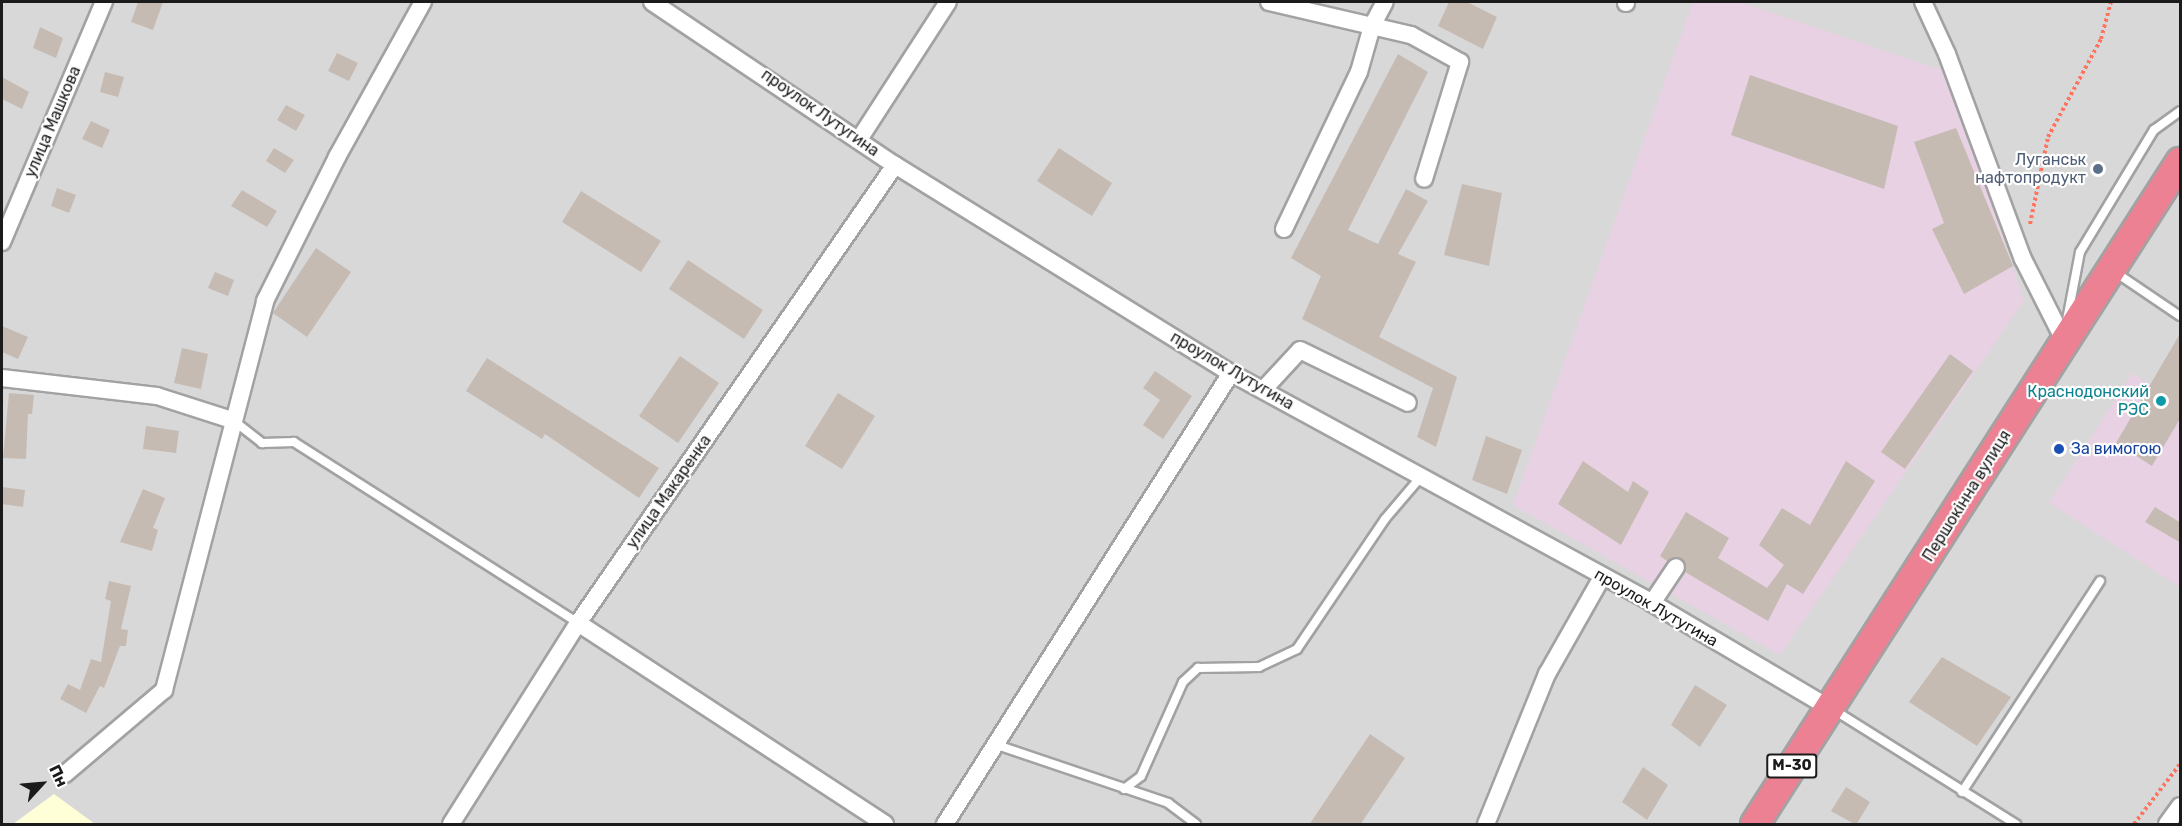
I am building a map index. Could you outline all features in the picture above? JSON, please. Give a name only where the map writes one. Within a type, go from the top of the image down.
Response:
[{"type":"highway","name":"Першокінна вулиця","points":[[1831,708],[2181,162]]},
{"type":"highway","name":"М-30","points":[[1755,825],[1831,708]]},
{"type":"street","name":"улица Машкова","points":[[2,242],[104,2]]},
{"type":"street","points":[[64,774],[164,690],[232,420],[265,301],[337,157],[423,2]]},
{"type":"street","name":"проулок Лутугина","points":[[652,2],[860,138],[895,165],[1231,373],[1419,479],[1652,603],[1831,708]]},
{"type":"street","points":[[860,138],[948,2]]},
{"type":"street","points":[[1269,2],[1412,35],[1460,62],[1424,179]]},
{"type":"street","points":[[1284,230],[1359,72],[1372,26],[1385,2]]},
{"type":"street","points":[[1923,2],[1947,54],[2023,259],[2065,342]]},
{"type":"street","name":"улица Макаренка","points":[[452,825],[578,623],[895,165]]},
{"type":"street","points":[[1263,390],[1300,350],[1408,403]]},
{"type":"street","points":[[945,825],[1231,373]]},
{"type":"street","points":[[2,378],[157,396],[232,420]]},
{"type":"street","points":[[1652,603],[1676,567]]},
{"type":"street","points":[[1486,825],[1547,674],[1602,577]]},
{"type":"street","points":[[578,623],[885,825]]},
{"type":"street","points":[[2167,825],[2181,806]]},
{"type":"lane","points":[[2065,342],[2080,252],[2154,130],[2181,111]]},
{"type":"lane","points":[[2113,270],[2181,316]]},
{"type":"lane","points":[[232,420],[262,443],[294,442],[578,623]]},
{"type":"lane","points":[[1124,789],[1141,776],[1183,682],[1198,668],[1259,667],[1297,650],[1385,519],[1419,479]]},
{"type":"lane","points":[[1962,792],[2100,581]]},
{"type":"lane","points":[[1831,708],[2016,825]]},
{"type":"lane","points":[[997,745],[1168,803],[1196,825]]},
{"type":"path","points":[[2023,259],[2048,137],[2101,39],[2111,2]]},
{"type":"path","points":[[2134,825],[2181,764]]},
{"type":"shaded area","points":[[2,2],[2180,2],[2180,824],[2,824]]},
{"type":"shaded area","points":[[1693,2],[1740,2],[1948,72],[2024,301],[1780,655],[1513,505]]},
{"type":"shaded area","name":"Краснодонский РЭС","points":[[2180,335],[2180,587],[2049,503],[2132,373],[2151,386]]},
{"type":"shaded area","points":[[54,794],[95,824],[13,824]]},
{"type":"building","points":[[138,2],[163,2],[153,30],[131,22]]},
{"type":"building","points":[[1449,2],[1467,2],[1497,17],[1483,49],[1438,26]]},
{"type":"building","points":[[40,27],[63,38],[56,58],[33,48]]},
{"type":"building","points":[[337,53],[358,63],[349,81],[328,71]]},
{"type":"building","points":[[1398,54],[1428,72],[1348,230],[1378,244],[1406,189],[1428,201],[1398,254],[1416,262],[1379,337],[1457,377],[1436,447],[1417,437],[1433,388],[1302,319],[1321,276],[1291,258]]},
{"type":"building","points":[[105,72],[124,77],[118,97],[100,92]]},
{"type":"building","points":[[1750,75],[1898,126],[1884,189],[1731,135]]},
{"type":"building","points":[[2,77],[29,92],[22,109],[2,99]]},
{"type":"building","points":[[286,105],[305,115],[296,131],[277,120]]},
{"type":"building","points":[[91,121],[110,130],[102,148],[82,139]]},
{"type":"building","points":[[1956,128],[2013,266],[1964,294],[1932,229],[1944,223],[1914,142]]},
{"type":"building","points":[[274,148],[294,160],[285,173],[266,161]]},
{"type":"building","points":[[1059,148],[1112,183],[1092,216],[1037,181]]},
{"type":"building","points":[[1462,184],[1502,193],[1489,266],[1444,255]]},
{"type":"building","points":[[57,188],[76,195],[69,213],[51,206]]},
{"type":"building","points":[[242,190],[277,211],[267,227],[231,206]]},
{"type":"building","points":[[581,191],[661,241],[641,272],[562,222]]},
{"type":"building","points":[[316,248],[351,272],[307,337],[273,313]]},
{"type":"building","points":[[688,260],[763,310],[744,339],[669,289]]},
{"type":"building","points":[[215,272],[234,280],[228,296],[208,288]]},
{"type":"building","points":[[2,326],[28,337],[18,359],[2,352]]},
{"type":"building","name":"Краснодонский РЭС","points":[[2181,332],[2181,417],[2152,466],[2116,443]]},
{"type":"building","points":[[182,348],[208,354],[201,389],[174,383]]},
{"type":"building","points":[[1950,354],[1973,371],[1905,469],[1881,452]]},
{"type":"building","points":[[680,356],[719,383],[678,443],[639,416]]},
{"type":"building","points":[[487,358],[659,468],[639,498],[545,434],[542,439],[466,391]]},
{"type":"building","points":[[1155,371],[1192,396],[1163,439],[1143,425],[1160,400],[1143,388]]},
{"type":"building","points":[[9,393],[34,395],[32,414],[28,414],[26,459],[3,458]]},
{"type":"building","points":[[838,393],[875,416],[842,469],[805,446]]},
{"type":"building","points":[[146,426],[179,431],[176,453],[143,449]]},
{"type":"building","points":[[1486,436],[1522,450],[1507,494],[1472,480]]},
{"type":"building","points":[[1583,461],[1628,492],[1633,481],[1649,492],[1621,545],[1558,504]]},
{"type":"building","points":[[1846,461],[1875,481],[1803,594],[1787,584],[1768,621],[1685,572],[1681,558],[1667,561],[1660,556],[1686,512],[1729,538],[1718,558],[1767,588],[1784,565],[1759,545],[1782,508],[1810,525]]},
{"type":"building","points":[[2,487],[25,490],[23,507],[2,504]]},
{"type":"building","points":[[143,489],[165,498],[153,528],[158,530],[152,551],[120,542]]},
{"type":"building","points":[[2155,507],[2181,523],[2181,543],[2145,522]]},
{"type":"building","points":[[109,581],[131,586],[121,629],[128,630],[126,646],[120,646],[104,688],[100,686],[86,713],[60,699],[68,684],[80,690],[91,659],[101,662],[111,601],[105,599]]},
{"type":"building","points":[[1942,657],[2011,697],[1977,746],[1909,702]]},
{"type":"building","points":[[1695,685],[1727,705],[1700,747],[1671,725]]},
{"type":"building","points":[[1370,734],[1405,758],[1360,825],[1309,825]]},
{"type":"building","points":[[1643,767],[1668,785],[1647,820],[1622,802]]},
{"type":"building","points":[[1846,787],[1870,802],[1856,825],[1831,811]]},
{"type":"place","name":"Луганськ нафтопродукт","points":[[2098,169]]},
{"type":"place","name":"Краснодонский РЭС","points":[[2161,401]]},
{"type":"place","name":"За вимогою","points":[[2059,449]]}]
